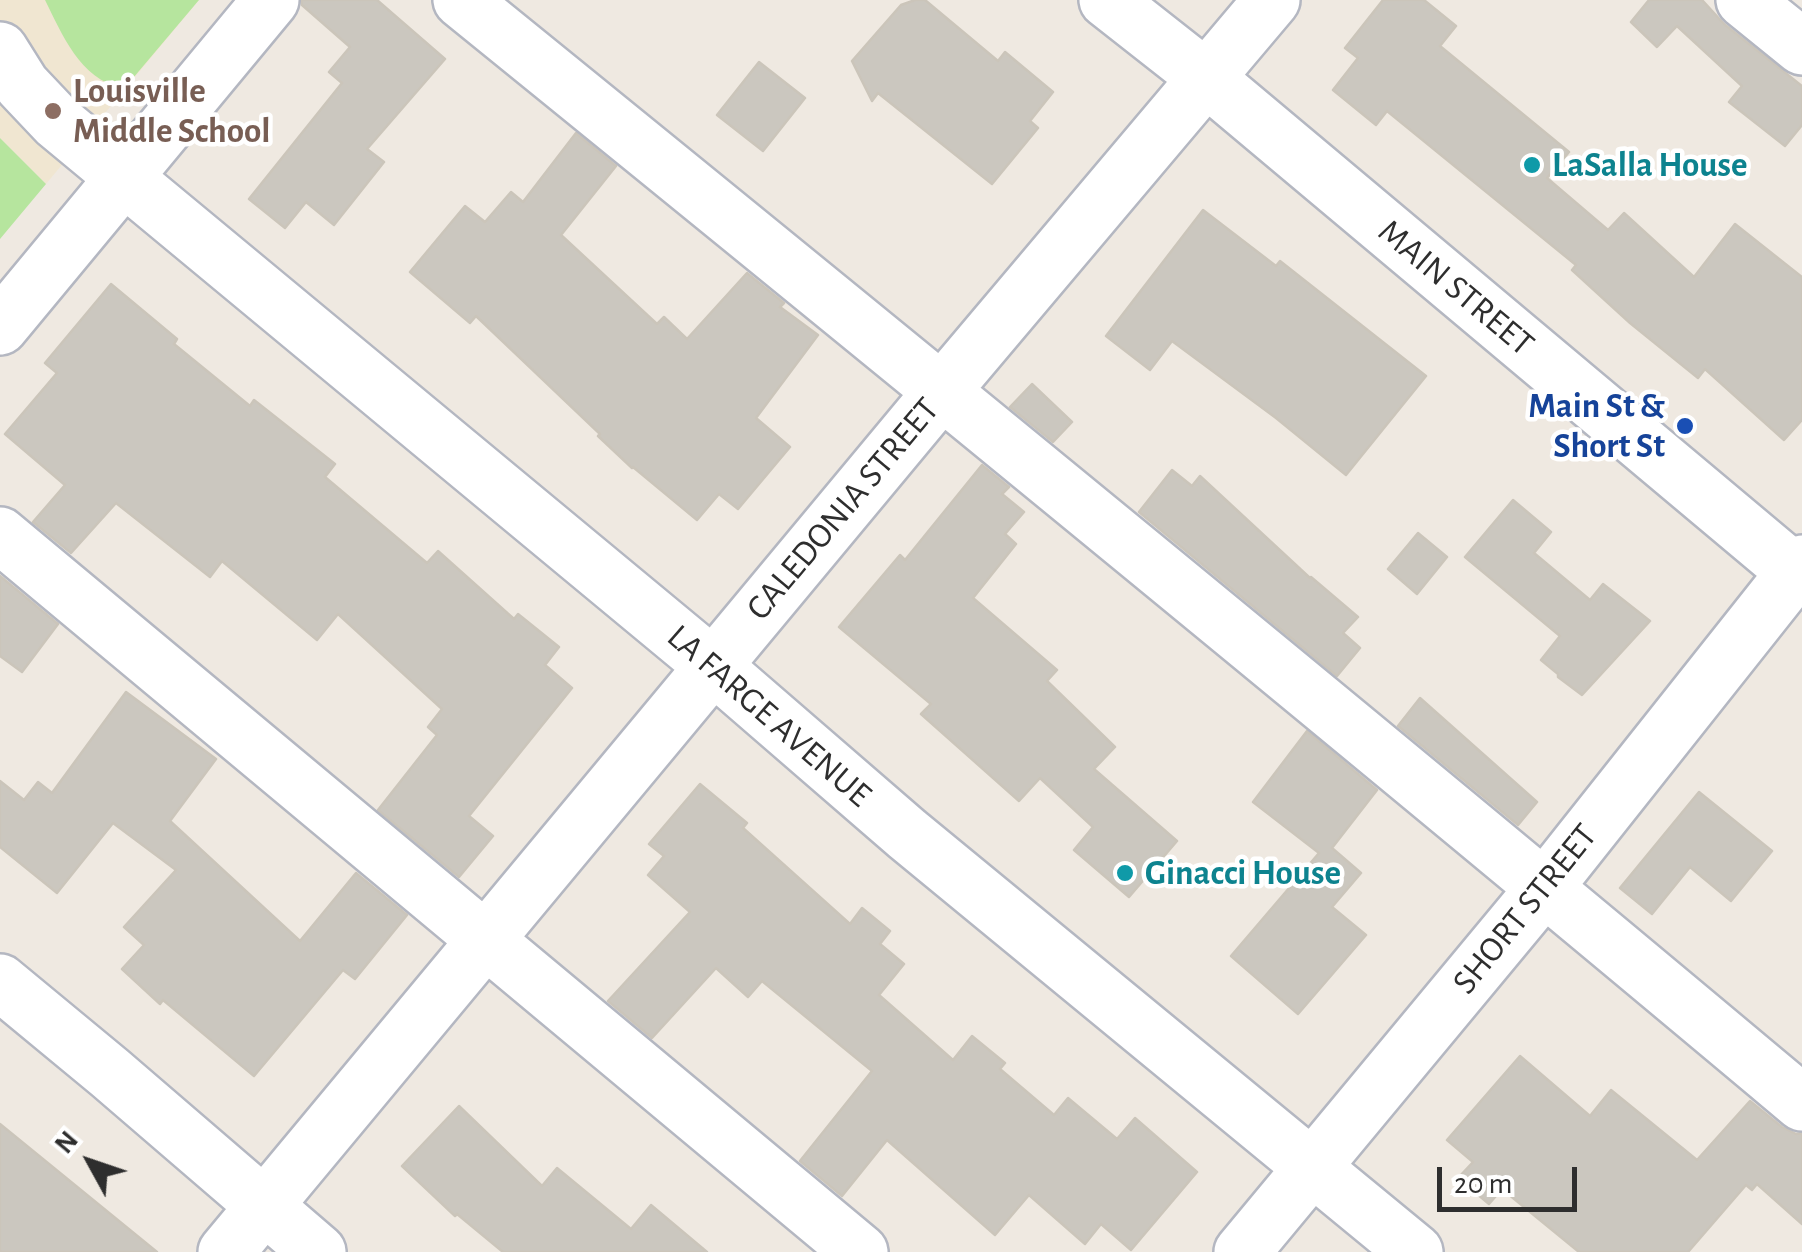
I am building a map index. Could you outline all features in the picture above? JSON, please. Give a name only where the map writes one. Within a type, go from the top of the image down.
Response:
[{"type":"street","points":[[0,328],[270,0]]},
{"type":"street","points":[[462,0],[942,391],[1802,1104]]},
{"type":"street","name":"MAIN STREET","points":[[1107,0],[1799,571]]},
{"type":"street","name":"CALEDONIA STREET","points":[[226,1252],[1272,0]]},
{"type":"street","points":[[1744,0],[1802,47]]},
{"type":"street","name":"LA FARGE AVENUE","points":[[0,50],[22,85],[57,122],[713,666],[906,834],[1416,1252]]},
{"type":"street","points":[[0,535],[860,1252]]},
{"type":"street","name":"SHORT STREET","points":[[1242,1252],[1799,571]]},
{"type":"street","points":[[0,982],[318,1252]]},
{"type":"shaded area","name":"Louisville Middle School","points":[[0,0],[199,0],[46,184],[0,138]]},
{"type":"green space","points":[[45,0],[199,0],[122,88],[107,83],[84,65]]},
{"type":"green space","points":[[0,138],[46,184],[0,239]]},
{"type":"building","points":[[301,0],[377,0],[445,59],[367,149],[384,162],[334,225],[306,202],[285,228],[249,199],[342,83],[329,72],[350,47]]},
{"type":"building","points":[[925,0],[998,61],[1005,52],[1053,92],[1030,121],[1038,128],[992,184],[878,93],[872,101],[852,61],[901,5]]},
{"type":"building","points":[[1383,0],[1424,0],[1456,26],[1440,46],[1569,152],[1547,178],[1608,230],[1624,213],[1694,277],[1735,224],[1802,277],[1802,420],[1784,440],[1705,369],[1698,378],[1630,323],[1572,270],[1576,265],[1387,111],[1376,125],[1333,90],[1358,58],[1345,48]]},
{"type":"building","points":[[1649,0],[1702,0],[1724,24],[1802,86],[1802,125],[1785,146],[1729,102],[1742,86],[1677,26],[1657,47],[1631,22]]},
{"type":"building","points":[[759,62],[805,98],[763,151],[717,115]]},
{"type":"building","points":[[576,133],[616,166],[561,235],[657,324],[664,317],[687,339],[747,273],[784,303],[780,307],[818,335],[756,418],[790,447],[738,509],[719,494],[697,520],[632,468],[476,316],[470,323],[410,272],[465,206],[485,222],[511,192],[523,202]]},
{"type":"building","points":[[1203,210],[1276,266],[1280,261],[1426,376],[1346,475],[1172,341],[1150,370],[1106,336]]},
{"type":"building","points":[[111,284],[177,339],[174,344],[250,406],[254,400],[335,464],[325,477],[427,563],[438,551],[514,619],[518,614],[559,647],[545,665],[572,688],[469,816],[493,836],[459,877],[378,810],[437,735],[428,727],[442,709],[338,614],[317,640],[222,561],[210,577],[116,503],[71,553],[33,522],[65,485],[5,434],[57,373],[45,363]]},
{"type":"building","points":[[1032,384],[1072,422],[1053,442],[1010,407]]},
{"type":"building","points":[[982,465],[1009,487],[1002,494],[1024,512],[1005,534],[1016,544],[973,598],[1057,670],[1047,681],[1115,747],[1094,769],[1177,841],[1129,897],[1074,850],[1093,827],[1040,778],[1019,801],[921,714],[931,704],[839,627],[900,555],[905,560]]},
{"type":"building","points":[[1172,470],[1192,486],[1200,476],[1358,617],[1343,633],[1360,648],[1337,676],[1139,512]]},
{"type":"building","points":[[1513,500],[1551,532],[1534,553],[1590,600],[1603,584],[1650,621],[1582,695],[1541,660],[1560,636],[1465,557]]},
{"type":"building","points":[[1418,533],[1447,557],[1417,594],[1388,569]]},
{"type":"building","points":[[0,576],[58,624],[22,672],[0,656]]},
{"type":"building","points":[[126,692],[216,759],[170,821],[300,941],[356,873],[407,915],[355,979],[343,970],[254,1076],[163,1000],[160,1004],[122,969],[144,945],[124,927],[176,870],[113,823],[57,893],[0,847],[0,781],[24,800],[38,782],[52,793]]},
{"type":"building","points":[[1420,698],[1537,802],[1518,825],[1398,726]]},
{"type":"building","points":[[1307,731],[1377,790],[1332,848],[1361,873],[1332,907],[1366,935],[1298,1014],[1231,956],[1319,853],[1253,802]]},
{"type":"building","points":[[700,784],[747,823],[743,828],[850,924],[862,908],[890,931],[880,944],[904,964],[879,995],[953,1060],[972,1036],[1005,1063],[1000,1069],[1054,1115],[1068,1098],[1117,1139],[1135,1118],[1197,1172],[1131,1250],[1101,1224],[1085,1244],[1029,1195],[995,1235],[887,1140],[842,1196],[800,1161],[872,1071],[762,981],[748,997],[716,968],[652,1038],[608,1001],[690,912],[648,875],[664,856],[649,844]]},
{"type":"building","points":[[1699,792],[1772,851],[1731,901],[1690,867],[1652,914],[1620,888]]},
{"type":"building","points":[[1520,1056],[1590,1116],[1611,1090],[1697,1160],[1750,1101],[1782,1127],[1802,1133],[1802,1224],[1757,1184],[1752,1190],[1746,1185],[1688,1252],[1579,1252],[1502,1189],[1489,1204],[1458,1178],[1473,1162],[1447,1140]]},
{"type":"building","points":[[459,1106],[542,1186],[557,1168],[631,1229],[651,1205],[707,1252],[503,1252],[455,1216],[402,1166]]},
{"type":"building","points":[[0,1124],[157,1252],[0,1252]]},
{"type":"place","name":"Louisville Middle School","points":[[53,111]]},
{"type":"place","name":"LaSalla House","points":[[1532,165]]},
{"type":"place","name":"Main St & Short St","points":[[1685,426]]},
{"type":"place","name":"Ginacci House","points":[[1125,873]]}]
